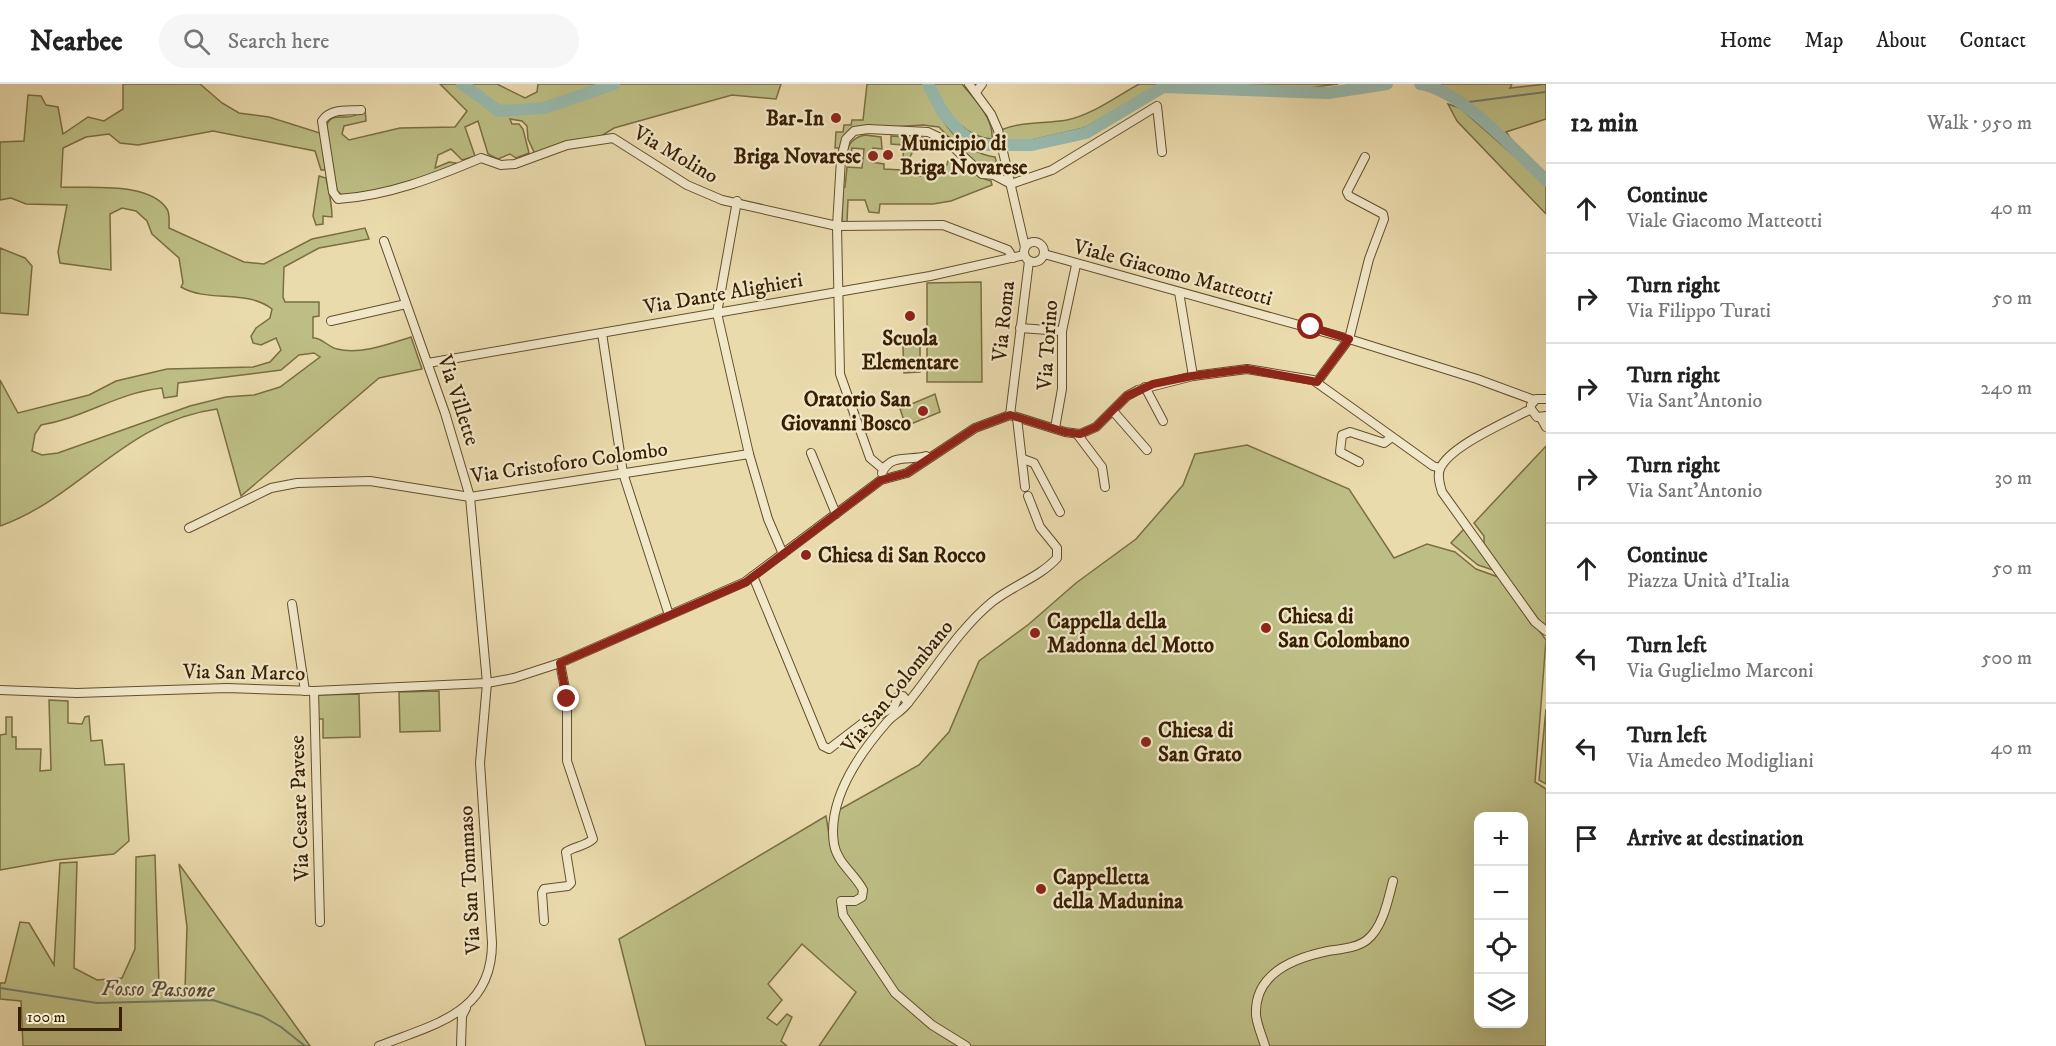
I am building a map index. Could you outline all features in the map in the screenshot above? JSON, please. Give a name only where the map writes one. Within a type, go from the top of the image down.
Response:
[{"type":"street","name":"Via Roma","points":[[969,84],[991,114],[998,130],[1027,251],[1014,385],[1014,417]]},
{"type":"street","points":[[976,92],[982,84]]},
{"type":"street","points":[[883,470],[870,458],[840,374],[837,329],[839,292],[837,226],[843,148],[846,139],[854,131],[928,132],[947,141],[982,174],[994,175],[1011,184],[1052,170],[1157,106],[1162,152]]},
{"type":"street","name":"Via Molino","points":[[361,110],[335,111],[326,115],[322,121],[333,192],[338,199],[353,198],[430,180],[481,158],[501,165],[514,164],[567,145],[613,138],[687,185],[722,200],[737,201],[837,226],[943,225],[1008,250],[1013,258]]},
{"type":"street","points":[[1317,382],[1349,339],[1369,259],[1384,219],[1383,214],[1348,196],[1347,192],[1365,157]]},
{"type":"street","points":[[737,201],[717,313],[749,454],[772,530],[783,554]]},
{"type":"street","name":"Via Villette","points":[[384,241],[428,363],[470,497],[487,683]]},
{"type":"street","points":[[1027,251],[1040,244],[1042,257]]},
{"type":"street","name":"Viale Giacomo Matteotti","points":[[1027,251],[1042,257],[1054,258],[1349,339],[1477,379],[1522,398],[1532,405]]},
{"type":"street","name":"Via Dante Alighieri","points":[[428,363],[972,268],[1013,258],[1027,251]]},
{"type":"street","name":"Via Torino","points":[[1055,428],[1062,389],[1062,331],[1076,265]]},
{"type":"street","points":[[1179,292],[1192,376]]},
{"type":"street","points":[[331,321],[406,304]]},
{"type":"street","points":[[1020,328],[1062,331]]},
{"type":"street","points":[[602,333],[612,412],[623,473],[669,615]]},
{"type":"street","points":[[1025,487],[1023,459],[1014,417],[1077,434],[1086,433],[1127,396],[1145,387],[1192,376],[1247,369],[1317,382],[1432,466],[1440,468]]},
{"type":"street","points":[[1145,387],[1163,421]]},
{"type":"street","points":[[1542,628],[1442,492],[1438,476],[1446,459],[1532,405],[1539,398],[1546,399]]},
{"type":"street","points":[[1532,405],[1534,415],[1543,417],[1546,427]]},
{"type":"street","points":[[1113,411],[1147,450]]},
{"type":"street","name":"Via San Marco","points":[[0,690],[77,693],[227,688],[309,691],[487,683],[514,678],[560,663],[753,576],[881,480],[907,473],[975,428],[1014,417]]},
{"type":"street","points":[[1359,462],[1341,453],[1342,435],[1350,432],[1384,443],[1392,437]]},
{"type":"street","points":[[1077,434],[1102,467],[1105,487]]},
{"type":"street","points":[[810,453],[836,514]]},
{"type":"street","name":"Via Cristoforo Colombo","points":[[189,528],[271,488],[297,483],[370,480],[470,497],[749,454]]},
{"type":"street","points":[[881,480],[883,470],[903,456],[918,459],[933,454]]},
{"type":"street","points":[[1023,459],[1034,463],[1060,512]]},
{"type":"street","name":"Via San Colombano","points":[[966,1046],[932,1025],[895,993],[868,956],[841,906],[841,901],[855,901],[862,897],[863,890],[844,866],[834,847],[832,824],[838,799],[871,742],[889,719],[908,703],[964,630],[991,603],[1057,558],[1057,548],[1040,527],[1028,496]]},
{"type":"street","points":[[753,576],[824,746],[829,749],[863,723],[894,708],[898,697],[903,696],[908,703]]},
{"type":"street","name":"Via Cesare Pavese","points":[[292,604],[309,691],[320,922]]},
{"type":"street","points":[[544,921],[542,893],[544,889],[571,883],[566,852],[575,846],[588,844],[593,839],[567,761],[567,699],[560,663]]},
{"type":"street","name":"Via San Tommaso","points":[[379,1046],[455,1016],[466,1007],[484,983],[492,965],[480,763],[487,683]]},
{"type":"street","points":[[1265,1046],[1256,1016],[1257,1004],[1268,980],[1277,968],[1298,957],[1352,946],[1367,939],[1380,923],[1393,881]]},
{"type":"street","points":[[461,1046],[462,1016],[466,1007]]},
{"type":"green space","points":[[123,84],[200,84],[222,103],[239,113],[269,117],[320,133],[326,170],[321,170],[315,151],[213,131],[138,145],[120,143],[109,134],[86,137],[63,148],[61,187],[118,188],[147,194],[167,209],[169,228],[244,262],[264,264],[312,239],[365,228],[369,239],[319,248],[284,267],[283,297],[285,302],[319,302],[319,316],[313,317],[313,338],[337,349],[365,350],[411,337],[422,369],[379,378],[241,496],[217,409],[185,416],[156,428],[129,444],[55,498],[0,526],[0,380],[18,413],[89,395],[116,381],[167,369],[253,367],[270,362],[281,350],[276,338],[261,345],[253,343],[251,336],[256,328],[270,318],[272,309],[251,299],[203,294],[181,287],[183,283],[179,258],[152,234],[147,221],[136,211],[122,208],[110,214],[111,270],[60,263],[58,252],[67,205],[26,204],[11,198],[0,200],[0,142],[24,141],[28,95],[41,96],[46,105],[58,107],[63,134],[88,117],[104,121],[123,109]],"holes":[[[314,353],[320,357],[280,387],[254,395],[226,397],[190,406],[58,453],[42,455],[32,451],[35,434],[41,425],[73,417],[130,395],[162,388],[164,398],[177,396],[178,383],[281,370],[299,355]]]},
{"type":"green space","points":[[440,84],[456,84],[498,112],[544,109],[620,84],[781,84],[776,99],[732,95],[614,128],[598,138],[535,154],[528,139],[527,126],[522,121],[510,119],[512,124],[519,124],[523,129],[529,153],[516,158],[510,154],[498,159],[488,154],[478,121],[465,127],[475,156],[462,160],[451,149],[438,155],[435,168],[449,162],[456,163],[436,175],[368,192],[342,195],[337,191],[326,129],[331,119],[353,116],[365,109],[366,121],[344,126],[342,134],[349,140],[400,128],[455,127],[467,111]]},
{"type":"green space","points":[[463,84],[497,84],[525,98],[537,92],[538,84],[611,84],[543,107],[498,110]]},
{"type":"green space","points":[[867,84],[925,84],[936,108],[951,131],[970,148],[995,157],[1000,175],[980,170],[939,127],[923,125],[875,128],[845,138],[839,148],[835,148],[836,132],[843,132],[844,125],[851,125],[852,120],[863,120]]},
{"type":"green space","points":[[930,84],[962,84],[987,116],[992,139],[971,133],[962,127],[948,112]]},
{"type":"green space","points":[[1139,84],[1338,84],[1292,90],[1163,85],[1084,128],[1005,146],[1001,130],[1017,125],[1076,118],[1095,110]]},
{"type":"green space","points":[[1434,84],[1512,84],[1510,88],[1546,84],[1546,119],[1506,132],[1519,150],[1546,173],[1546,178],[1462,102]]},
{"type":"green space","points":[[1448,104],[1460,108],[1546,184],[1546,214],[1457,121]]},
{"type":"green space","points":[[865,135],[881,137],[882,149],[873,148],[871,162],[884,164],[884,169],[902,170],[904,145],[891,144],[891,136],[923,138],[909,161],[918,176],[936,177],[945,170],[948,161],[959,164],[991,181],[992,185],[951,201],[933,204],[880,204],[879,213],[869,212],[865,200],[848,200],[847,222],[842,222],[843,188],[847,167],[862,168],[864,149],[852,148],[851,154],[846,154],[847,150],[855,139]]},
{"type":"green space","points":[[319,176],[326,178],[332,217],[323,216],[323,224],[316,225],[313,216]]},
{"type":"green space","points":[[0,248],[25,258],[32,266],[28,315],[0,313]]},
{"type":"green space","points":[[981,282],[982,382],[927,382],[927,283]]},
{"type":"green space","points":[[903,346],[920,346],[920,372],[904,373]]},
{"type":"green space","points":[[935,394],[940,412],[906,426],[900,409]]},
{"type":"green space","points":[[1247,445],[1349,489],[1394,558],[1427,544],[1455,552],[1476,569],[1501,578],[1546,640],[1535,782],[1546,789],[1546,1046],[819,1046],[856,992],[802,944],[768,984],[782,1000],[767,1018],[777,1025],[787,1014],[792,1017],[781,1041],[787,1046],[646,1046],[619,939],[826,816],[831,847],[862,890],[861,896],[854,900],[841,901],[844,923],[875,970],[879,969],[842,907],[843,902],[855,903],[863,897],[864,890],[836,847],[837,811],[919,765],[949,732],[979,661],[1029,624],[1076,583],[1136,539],[1183,485],[1195,454]]},
{"type":"green space","points":[[1546,446],[1546,629],[1537,621],[1484,544],[1484,536],[1474,523]]},
{"type":"green space","points":[[1464,529],[1499,572],[1478,565],[1451,543]]},
{"type":"green space","points":[[439,691],[440,731],[400,732],[399,692]]},
{"type":"green space","points":[[359,694],[360,737],[323,738],[323,719],[315,719],[315,695]]},
{"type":"green space","points":[[49,700],[68,701],[68,723],[82,724],[85,717],[89,716],[91,741],[102,740],[105,765],[124,764],[129,841],[114,854],[56,860],[0,870],[0,735],[6,734],[6,717],[12,717],[12,737],[16,737],[16,749],[41,749],[40,771],[51,770]]},
{"type":"green space","points":[[1546,709],[1546,784],[1539,780]]},
{"type":"green space","points":[[155,855],[159,987],[177,992],[185,989],[187,927],[179,864],[310,1046],[23,1046],[21,1001],[0,999],[0,983],[5,983],[20,922],[29,923],[54,965],[60,863],[77,862],[74,968],[97,980],[122,978],[135,949],[136,857]]},
{"type":"waterway","points":[[462,84],[499,111],[544,108],[614,84]]},
{"type":"waterway","points":[[928,84],[943,113],[959,131],[974,142],[988,145],[1032,145],[1086,133],[1163,87],[1328,93],[1387,84]]},
{"type":"waterway","points":[[1420,84],[1453,97],[1470,109],[1546,180]]},
{"type":"waterway","points":[[1461,103],[1546,92]]},
{"type":"waterway","name":"Fosso Passone","points":[[0,988],[97,1003],[213,1000],[262,1016],[281,1027],[305,1046]]},
{"type":"place","name":"Bar-In","points":[[836,118]]},
{"type":"place","name":"Municipio di Briga Novarese","points":[[888,155]]},
{"type":"place","name":"Briga Novarese","points":[[873,156]]},
{"type":"place","name":"Scuola Elementare","points":[[910,316]]},
{"type":"place","name":"Oratorio San Giovanni Bosco","points":[[923,411]]},
{"type":"place","name":"Chiesa di San Rocco","points":[[806,555]]},
{"type":"place","name":"Chiesa di San Colombano","points":[[1266,628]]},
{"type":"place","name":"Cappella della Madonna del Motto","points":[[1035,633]]},
{"type":"place","name":"Chiesa di San Grato","points":[[1146,742]]},
{"type":"place","name":"Cappelletta della Madunina","points":[[1041,889]]},
{"type":"route","points":[[567,699],[560,663],[746,582],[881,480],[907,473],[975,428],[1010,415],[1065,432],[1086,433],[1096,427],[1127,396],[1138,390],[1153,384],[1192,376],[1247,369],[1317,382],[1349,339],[1311,327]]}]
